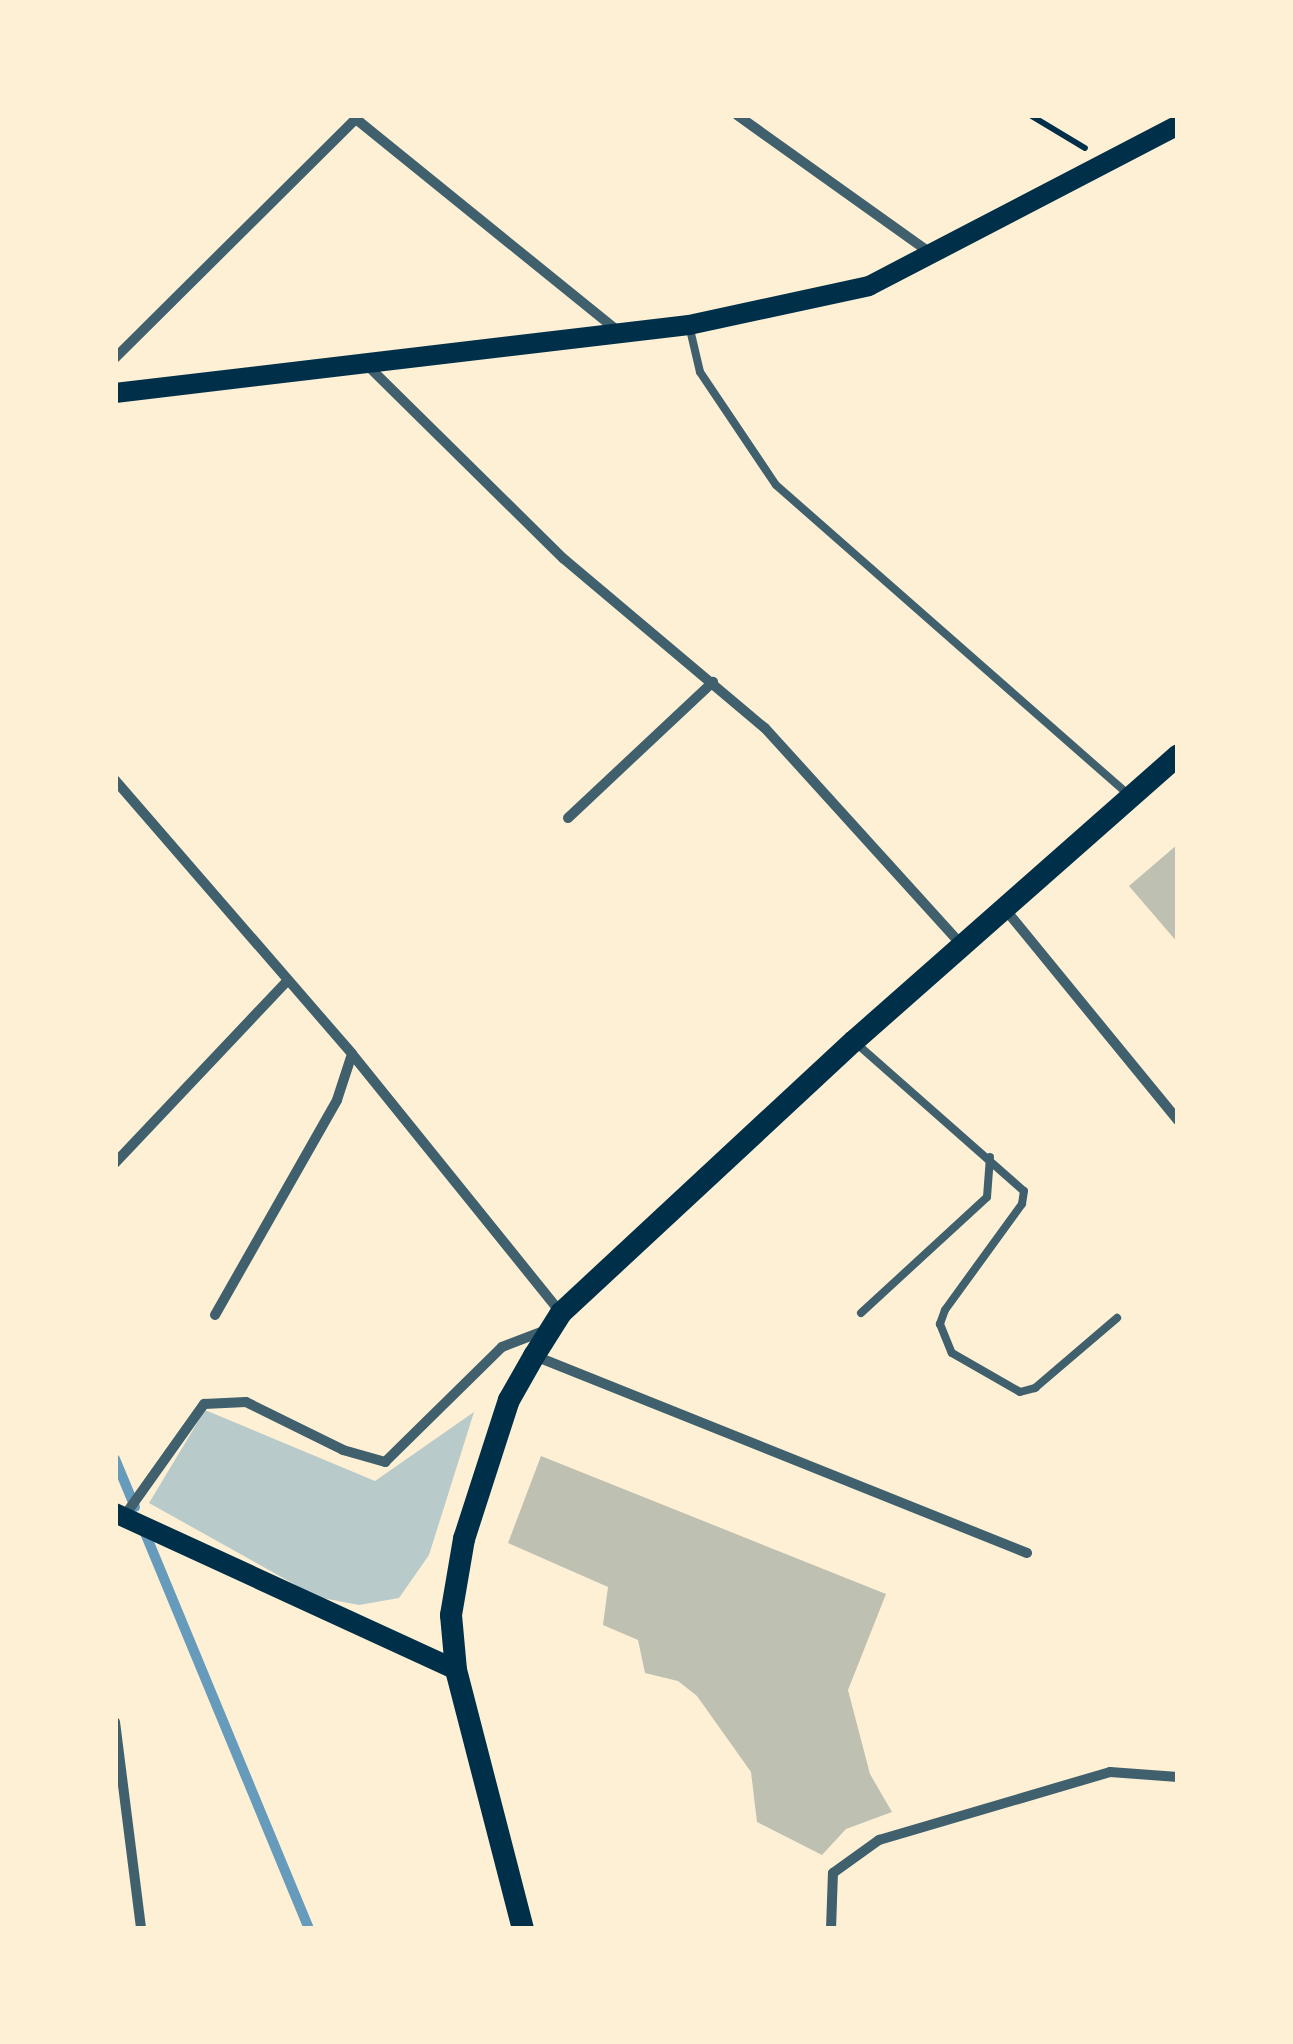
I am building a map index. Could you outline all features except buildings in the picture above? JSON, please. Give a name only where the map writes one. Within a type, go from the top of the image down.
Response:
[{"type":"main road","points":[[115,393],[689,325],[869,286],[1178,126]]},
{"type":"main road","points":[[523,1929],[456,1670],[451,1615],[464,1539],[509,1400],[556,1320],[854,1042],[1178,754]]},
{"type":"main road","points":[[124,1515],[456,1670]]},
{"type":"street","points":[[738,115],[932,254]]},
{"type":"street","points":[[115,358],[358,117],[621,334]]},
{"type":"street","points":[[366,364],[564,558],[713,682],[792,757],[962,946]]},
{"type":"street","points":[[568,818],[713,682]]},
{"type":"street","points":[[115,780],[352,1054],[556,1320],[502,1347],[385,1462],[343,1450],[246,1402],[222,1400],[204,1404],[124,1515]]},
{"type":"street","points":[[1005,909],[1178,1120]]},
{"type":"street","points":[[115,1162],[286,982]]},
{"type":"street","points":[[214,1315],[337,1100],[352,1054]]},
{"type":"street","points":[[534,1356],[1028,1553]]},
{"type":"street","points":[[115,1722],[140,1929]]},
{"type":"street","points":[[831,1929],[833,1873],[879,1840],[1110,1772],[1178,1776]]},
{"type":"lane","points":[[689,325],[700,372],[719,406],[776,485],[1130,796]]},
{"type":"lane","points":[[854,1042],[1020,1182],[1022,1204],[945,1310],[940,1324],[952,1354],[1006,1388],[1035,1388],[1117,1318]]},
{"type":"lane","points":[[862,1313],[986,1198],[990,1157]]},
{"type":"path","points":[[1030,115],[1108,160]]},
{"type":"shaded area","points":[[205,1410],[375,1481],[474,1412],[429,1555],[399,1598],[359,1605],[317,1597],[149,1503]]},
{"type":"waterway","points":[[115,1459],[135,1507]]},
{"type":"waterway","points":[[143,1528],[309,1929]]}]
